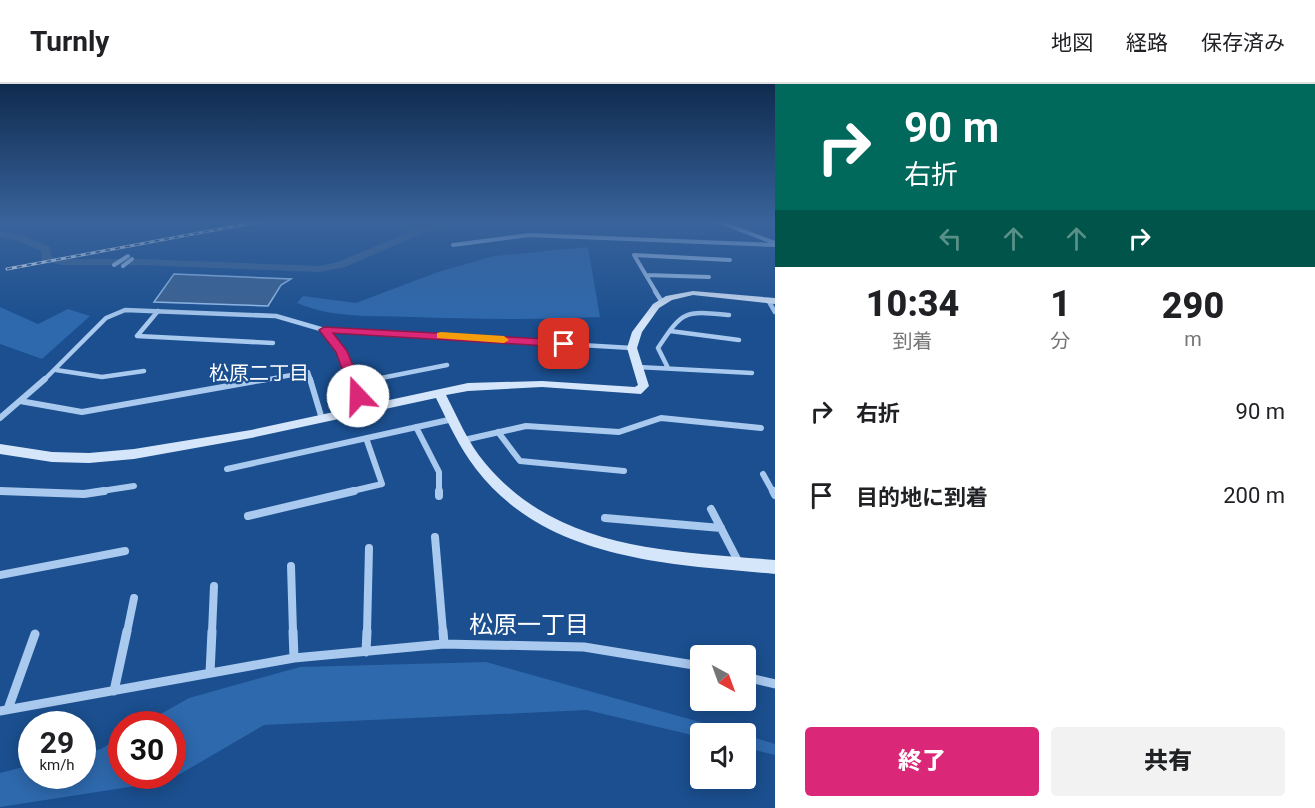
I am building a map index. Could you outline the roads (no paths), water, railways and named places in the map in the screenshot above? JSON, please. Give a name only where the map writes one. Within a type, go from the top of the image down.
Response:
[{"type":"street","points":[[662,302],[634,255],[730,260]]},
{"type":"street","points":[[114,265],[130,257],[123,266]]},
{"type":"street","points":[[646,275],[709,278]]},
{"type":"street","points":[[0,449],[61,457],[134,454],[322,419],[363,408],[468,387],[502,384],[637,391],[644,386],[632,348],[637,332],[656,306],[662,302],[693,293],[771,300],[775,312]]},
{"type":"street","points":[[0,418],[56,370],[113,313],[125,310],[276,316],[324,330],[632,348]]},
{"type":"street","points":[[158,311],[137,336],[273,343]]},
{"type":"street","points":[[668,368],[658,348],[681,315],[691,312],[729,315]]},
{"type":"street","points":[[324,330],[341,351],[363,408]]},
{"type":"street","points":[[670,331],[738,340]]},
{"type":"street","points":[[354,383],[447,365]]},
{"type":"street","points":[[638,366],[752,373]]},
{"type":"street","points":[[56,370],[102,376],[144,371]]},
{"type":"street","points":[[21,401],[82,412],[308,372],[322,419]]},
{"type":"street","points":[[439,393],[482,468],[518,502],[570,535],[623,552],[775,567]]},
{"type":"street","points":[[464,440],[526,426],[619,432],[661,418],[761,428]]},
{"type":"street","points":[[227,469],[453,419]]},
{"type":"street","points":[[416,427],[439,472],[439,496]]},
{"type":"street","points":[[498,432],[520,460],[624,471]]},
{"type":"street","points":[[248,516],[382,484],[366,438]]},
{"type":"street","points":[[763,474],[775,495]]},
{"type":"street","points":[[0,491],[12,494],[84,494],[134,486]]},
{"type":"street","points":[[711,509],[739,563]]},
{"type":"street","points":[[605,518],[721,528]]},
{"type":"street","points":[[435,537],[444,644]]},
{"type":"street","points":[[366,652],[369,548]]},
{"type":"street","points":[[0,575],[125,551]]},
{"type":"street","points":[[291,566],[294,658]]},
{"type":"street","points":[[210,673],[214,586]]},
{"type":"street","points":[[114,690],[134,598]]},
{"type":"street","points":[[4,710],[34,634]]},
{"type":"street","points":[[4,710],[294,658],[444,644],[584,647],[690,664]]},
{"type":"street","points":[[756,679],[775,684]]},
{"type":"waterway","points":[[46,255],[46,259],[61,262],[142,262],[320,269],[341,265],[365,255]]},
{"type":"railway","points":[[7,269],[83,255]]},
{"type":"district","name":"松原二丁目","points":[[259,373]]},
{"type":"district","name":"松原一丁目","points":[[529,625]]}]
